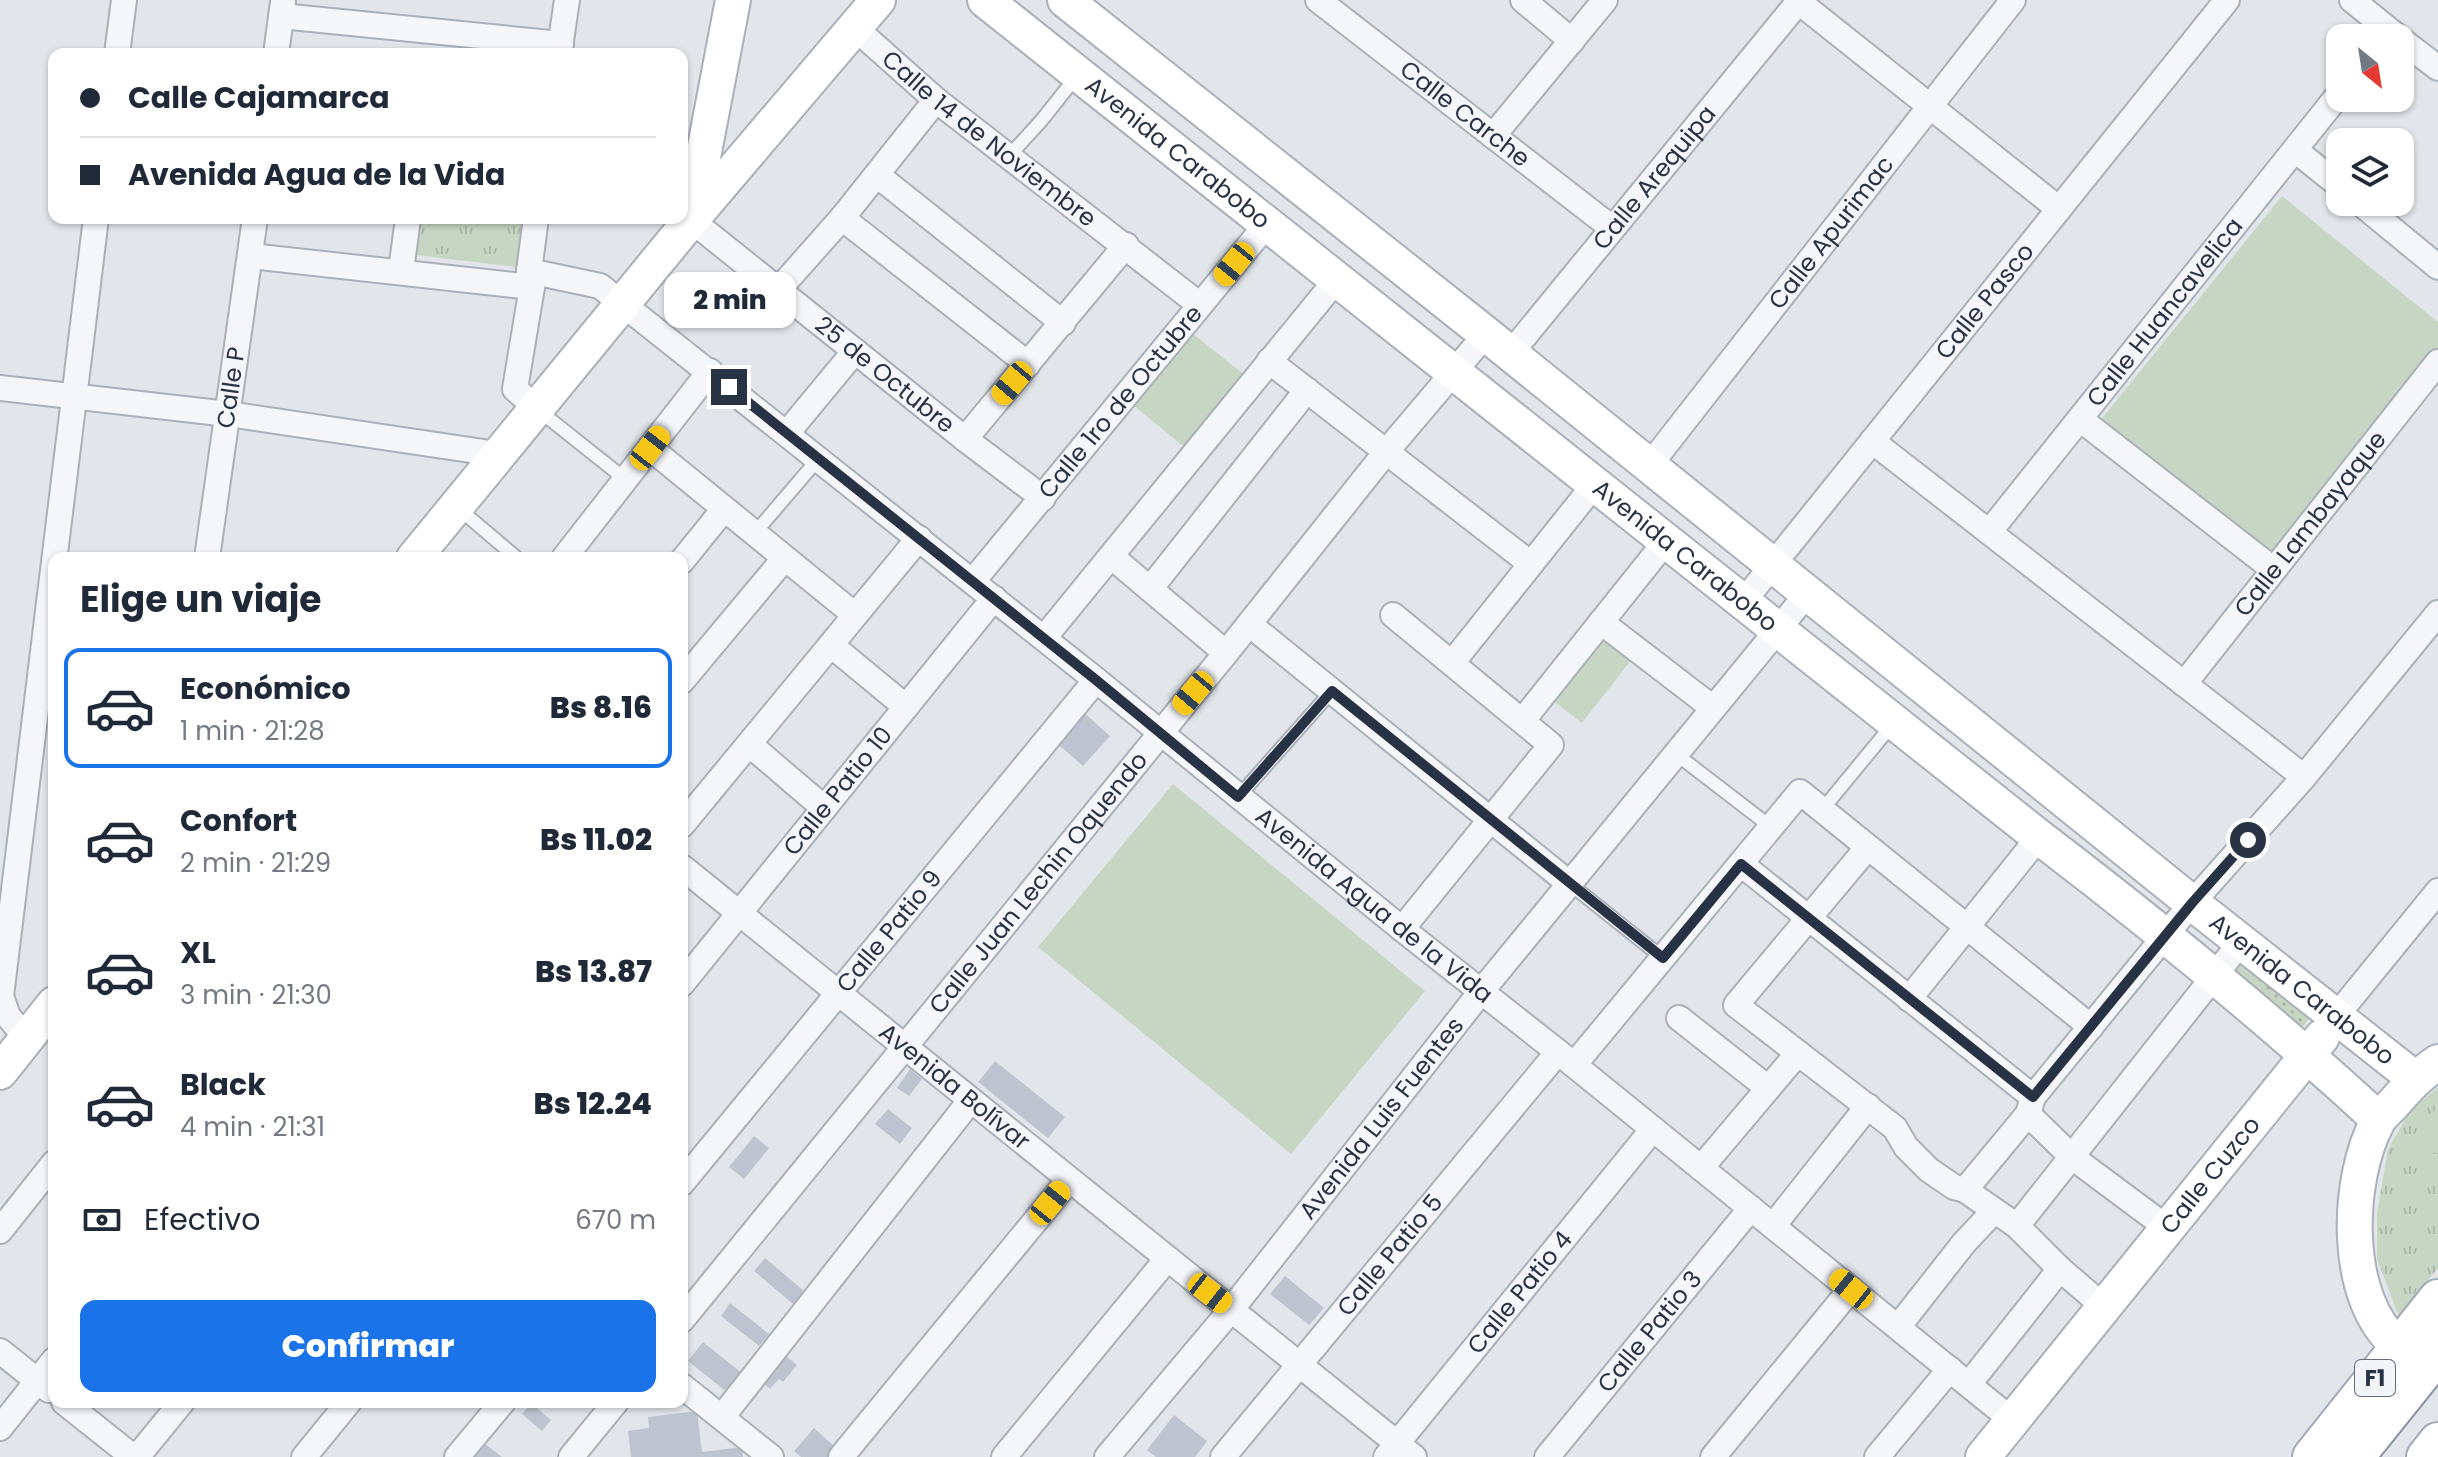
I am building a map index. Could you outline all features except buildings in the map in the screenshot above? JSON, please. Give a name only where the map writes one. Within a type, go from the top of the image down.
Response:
[{"type":"highway","name":"F1","points":[[2352,1457],[2429,1361]]},
{"type":"highway","name":"F1","points":[[2383,1457],[2429,1361]]},
{"type":"main road","name":"F1","points":[[2312,1457],[2429,1361],[2438,1299]]},
{"type":"main road","points":[[2426,1457],[2438,1442]]},
{"type":"street","points":[[118,48],[124,0]]},
{"type":"street","points":[[560,48],[567,0]]},
{"type":"street","points":[[691,220],[690,181],[733,0]]},
{"type":"street","points":[[688,224],[878,0]]},
{"type":"street","name":"Avenida Carabobo","points":[[985,0],[2166,935],[2308,1055],[2378,1119]]},
{"type":"street","name":"Calle Carche","points":[[1318,0],[1612,228]]},
{"type":"street","points":[[1523,0],[1572,41]]},
{"type":"street","points":[[1493,136],[1605,0]]},
{"type":"street","name":"Calle Apurimac","points":[[1649,466],[2013,0]]},
{"type":"street","name":"Calle Pasco","points":[[1743,602],[2227,0]]},
{"type":"street","points":[[2352,0],[2379,24]]},
{"type":"street","points":[[1800,1],[2059,209]]},
{"type":"street","name":"Calle Arequipa","points":[[1498,344],[1612,228],[1800,1]]},
{"type":"street","name":"Avenida Carabobo","points":[[1077,4],[2241,942],[2337,1015],[2426,1070],[2378,1119],[2360,1166],[2354,1218],[2358,1273],[2380,1326],[2429,1361]]},
{"type":"street","points":[[277,48],[282,8],[431,42],[542,48]]},
{"type":"street","name":"Calle 14 de Noviembre","points":[[855,28],[936,100],[1200,305]]},
{"type":"street","points":[[2414,51],[2438,68]]},
{"type":"street","points":[[779,289],[842,218],[936,100]]},
{"type":"street","name":"Calle Huancavelica","points":[[1990,531],[2326,111]]},
{"type":"street","points":[[2295,150],[2326,175]]},
{"type":"street","points":[[877,175],[1063,323]]},
{"type":"street","points":[[2376,216],[2438,267]]},
{"type":"street","points":[[842,218],[1028,364]]},
{"type":"street","name":"25 de Octubre","points":[[691,220],[1043,498]]},
{"type":"street","points":[[53,552],[95,224]]},
{"type":"street","name":"Calle P","points":[[208,552],[254,224]]},
{"type":"street","points":[[401,271],[407,224]]},
{"type":"street","points":[[535,224],[515,389],[536,408]]},
{"type":"street","points":[[419,552],[688,224]]},
{"type":"street","name":"Calle 1ro de Octubre","points":[[973,581],[1267,224]]},
{"type":"street","points":[[965,439],[1126,245]]},
{"type":"street","name":"Avenida Agua de la Vida","points":[[251,256],[600,286],[1044,638],[2012,1420]]},
{"type":"street","points":[[1044,638],[1337,279]]},
{"type":"street","name":"Calle Juan Lechin Oquendo","points":[[688,1313],[1386,452],[1454,371],[1498,344]]},
{"type":"street","points":[[787,433],[855,351]]},
{"type":"street","points":[[1269,361],[1531,564]]},
{"type":"street","name":"Calle Lambayaque","points":[[2184,684],[2438,362]]},
{"type":"street","points":[[569,552],[710,371]]},
{"type":"street","points":[[0,388],[228,414],[497,454]]},
{"type":"street","points":[[1150,589],[1307,390]]},
{"type":"street","points":[[2080,419],[2273,569]]},
{"type":"street","points":[[1872,441],[2304,777]]},
{"type":"street","points":[[650,448],[855,615]]},
{"type":"street","points":[[1452,663],[1594,485]]},
{"type":"street","points":[[688,554],[724,509]]},
{"type":"street","points":[[688,818],[919,538]]},
{"type":"street","points":[[1523,720],[1666,541]]},
{"type":"street","points":[[1112,557],[1226,653]]},
{"type":"street","points":[[688,674],[784,559]]},
{"type":"street","points":[[26,1038],[8,1016],[1,996],[4,939],[48,594]]},
{"type":"street","name":"Avenida Luis Fuentes","points":[[1107,1457],[1231,1310],[1480,993],[1807,594]]},
{"type":"street","name":"Calle Patio 10","points":[[688,973],[994,598]]},
{"type":"street","points":[[1965,1190],[2192,903],[2304,777],[2438,613]]},
{"type":"street","points":[[1393,615],[1551,745],[1402,929]]},
{"type":"street","points":[[1601,622],[1713,708]]},
{"type":"street","points":[[1249,624],[1570,884]]},
{"type":"street","points":[[831,645],[906,707]]},
{"type":"street","name":"Calle Patio 9","points":[[688,1176],[1096,680]]},
{"type":"street","points":[[749,744],[824,808]]},
{"type":"street","name":"Calle Patio 5","points":[[1223,1457],[1298,1364],[1566,1058],[1663,958],[1800,792],[1822,810]]},
{"type":"street","points":[[1822,810],[2091,1027]]},
{"type":"street","points":[[1909,999],[2039,837]]},
{"type":"street","points":[[1868,847],[1736,1005],[1895,1128],[1906,1147],[1929,1170],[1954,1187],[1965,1190],[2017,1226],[2103,1306]]},
{"type":"street","points":[[1741,864],[1909,999],[2030,1106],[2072,1157],[2166,1227]]},
{"type":"street","name":"Avenida Bolívar","points":[[688,872],[1298,1364],[1399,1452]]},
{"type":"street","name":"Calle Cuzco","points":[[1983,1457],[2438,891]]},
{"type":"street","points":[[2017,1226],[2241,942]]},
{"type":"street","points":[[0,1072],[48,1011]]},
{"type":"street","points":[[1679,1018],[1768,1088]]},
{"type":"street","points":[[1701,1168],[1798,1053]]},
{"type":"street","points":[[722,1417],[970,1101]]},
{"type":"street","points":[[1773,1226],[1868,1106]]},
{"type":"street","name":"Calle Patio 4","points":[[1399,1452],[1653,1129]]},
{"type":"street","points":[[0,1231],[48,1171]]},
{"type":"street","points":[[841,1457],[1069,1180]]},
{"type":"street","name":"Calle Patio 3","points":[[1547,1457],[1751,1208]]},
{"type":"street","points":[[1898,1327],[1964,1243],[1994,1211]]},
{"type":"street","points":[[1004,1457],[1167,1259]]},
{"type":"street","points":[[1969,1384],[2060,1269]]},
{"type":"street","points":[[1713,1457],[1851,1289]]},
{"type":"street","points":[[0,1351],[46,1387],[0,1428]]},
{"type":"street","points":[[1877,1457],[1950,1369]]},
{"type":"street","points":[[688,1391],[771,1457]]},
{"type":"street","points":[[72,1408],[135,1457],[177,1408]]},
{"type":"street","points":[[304,1457],[344,1408]]},
{"type":"street","points":[[457,1457],[498,1408]]},
{"type":"street","points":[[571,1457],[611,1408]]},
{"type":"lane","points":[[1008,157],[1079,74]]},
{"type":"lane","points":[[536,408],[625,479]]},
{"type":"lane","points":[[754,534],[819,458]]},
{"type":"lane","points":[[455,506],[510,552]]},
{"type":"lane","points":[[1238,797],[1332,691]]},
{"type":"lane","points":[[1822,810],[1895,723]]},
{"type":"lane","points":[[1676,754],[1771,827]]},
{"type":"lane","points":[[1570,884],[1663,958]]},
{"type":"green space","points":[[2282,196],[2438,322],[2438,348],[2256,573],[2086,438]]},
{"type":"green space","points":[[420,224],[522,224],[517,267],[416,255]]},
{"type":"green space","points":[[1192,333],[1247,377],[1188,450],[1134,406]]},
{"type":"green space","points":[[1605,632],[1635,655],[1582,723],[1552,700]]},
{"type":"green space","points":[[1173,784],[1425,991],[1291,1154],[1038,947]]},
{"type":"green space","points":[[2244,961],[2312,1015],[2298,1033],[2230,979]]},
{"type":"green space","points":[[2438,1087],[2438,1268],[2399,1317],[2377,1259],[2377,1213],[2388,1149],[2410,1111]]},
{"type":"green space","points":[[2438,1105],[2438,1148],[2428,1160],[2408,1145]]},
{"type":"route","points":[[729,387],[1238,797],[1332,691],[1663,958],[1741,864],[2033,1097],[2192,903],[2248,840]]}]
